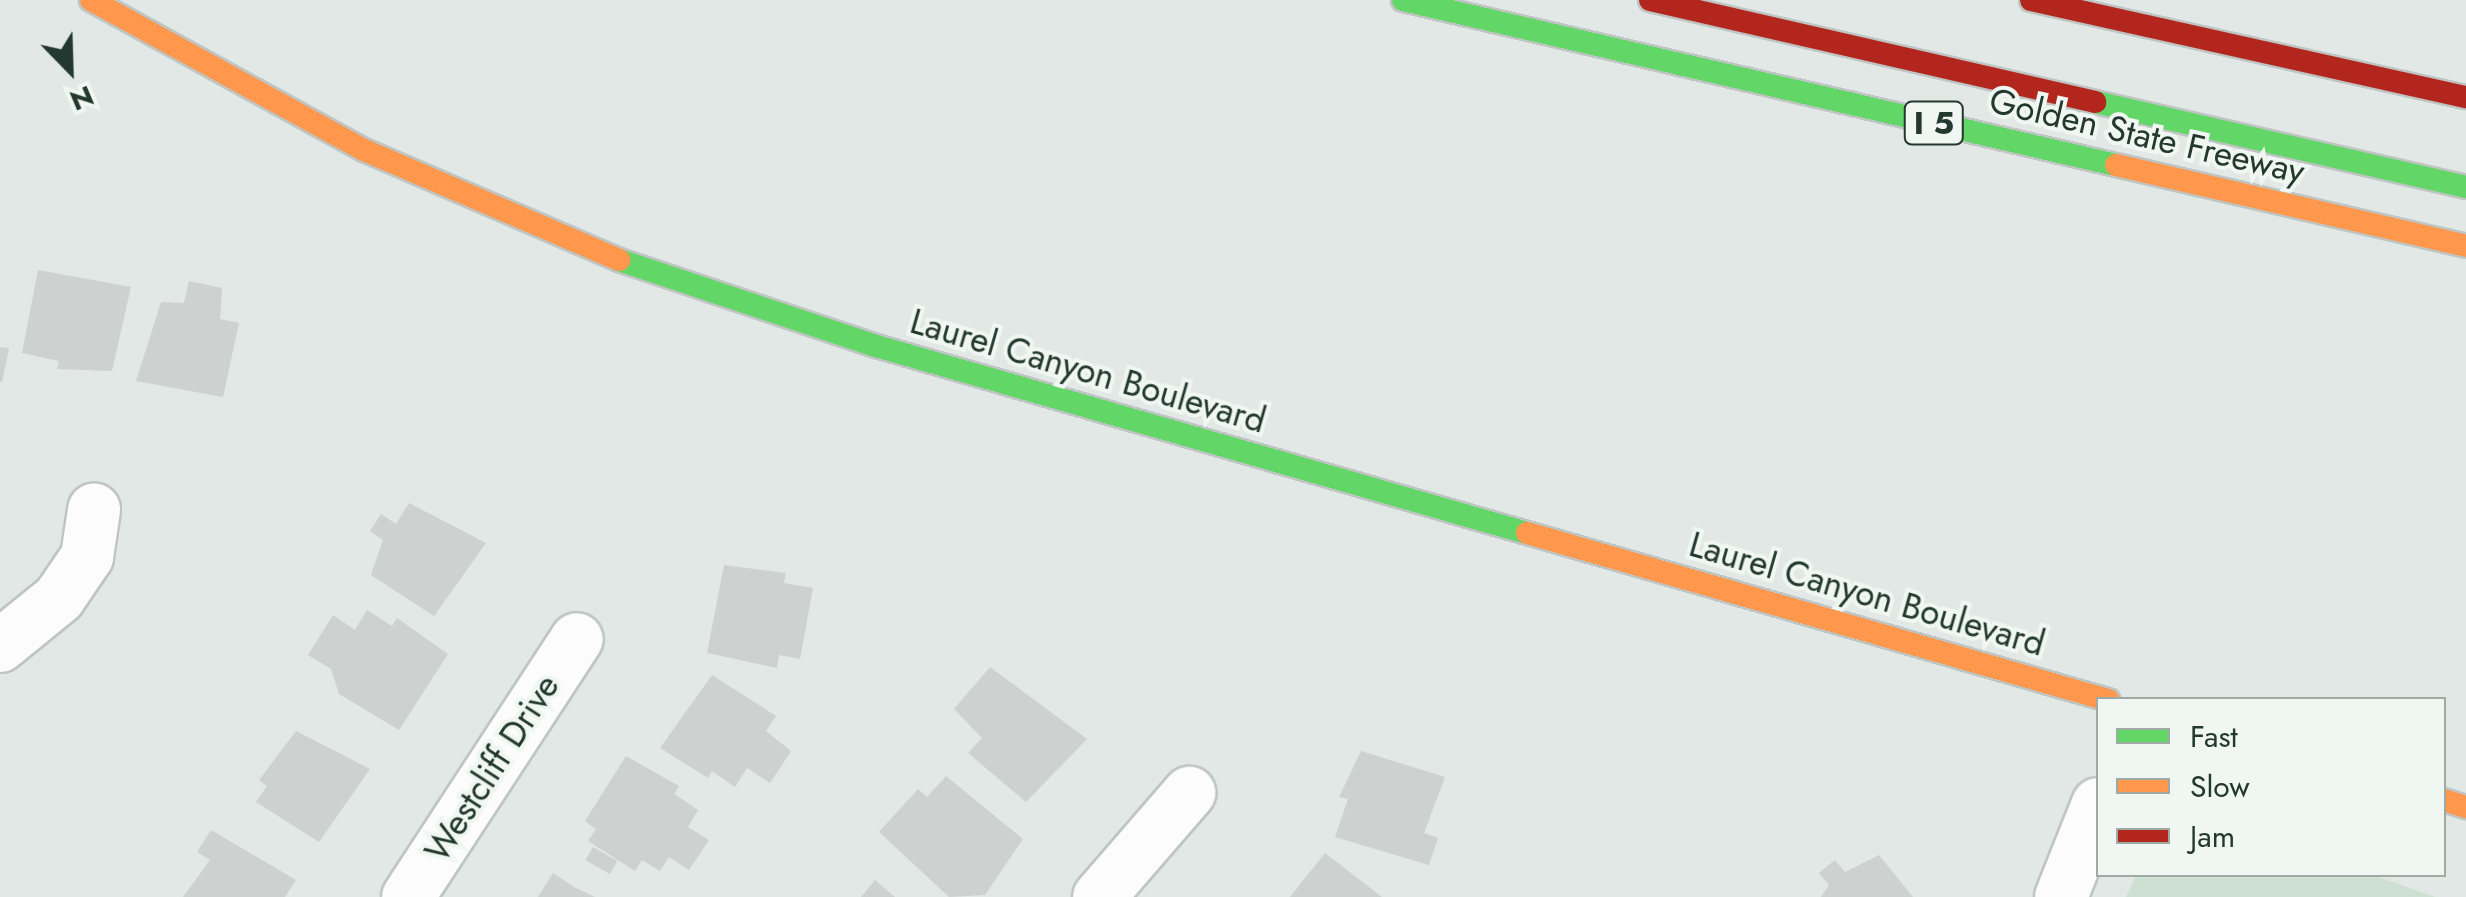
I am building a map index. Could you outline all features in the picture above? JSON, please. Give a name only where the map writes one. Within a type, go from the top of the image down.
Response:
[{"type":"main road","name":"Laurel Canyon Boulevard","points":[[91,0],[364,150],[582,247],[876,346],[2098,697]]},
{"type":"main road","name":"Golden State Freeway","points":[[1403,0],[2466,246]]},
{"type":"main road","points":[[1650,0],[2466,186]]},
{"type":"main road","points":[[2030,0],[2466,97]]},
{"type":"street","points":[[0,646],[59,598],[86,557],[94,510]]},
{"type":"street","name":"Westcliff Drive","points":[[408,897],[576,639]]},
{"type":"street","points":[[1099,897],[1190,793]]},
{"type":"street","points":[[2061,897],[2096,809]]},
{"type":"green space","points":[[2136,877],[2379,877],[2435,897],[2126,897]]},
{"type":"building","points":[[38,270],[131,287],[112,371],[57,369],[59,361],[22,353]]},
{"type":"building","points":[[189,281],[222,288],[220,319],[239,323],[223,397],[136,381],[161,302],[184,303]]},
{"type":"building","points":[[0,347],[9,348],[2,382],[0,382]]},
{"type":"building","points":[[409,503],[486,543],[434,616],[371,575],[383,540],[370,531],[381,514],[396,524]]},
{"type":"building","points":[[724,565],[786,573],[784,583],[813,588],[800,659],[779,655],[777,668],[707,653]]},
{"type":"building","points":[[367,610],[392,626],[397,618],[448,654],[399,730],[339,694],[331,669],[308,655],[333,615],[355,630]]},
{"type":"building","points":[[990,667],[1087,739],[1026,802],[968,753],[982,738],[954,709]]},
{"type":"building","points":[[712,675],[776,716],[766,731],[791,751],[770,783],[747,768],[735,787],[712,771],[708,778],[660,748]]},
{"type":"building","points":[[296,731],[370,769],[319,842],[256,802],[267,786],[259,780]]},
{"type":"building","points":[[1361,751],[1445,777],[1424,833],[1438,838],[1429,865],[1335,837],[1348,799],[1339,797]]},
{"type":"building","points":[[626,756],[679,786],[674,794],[698,810],[688,827],[709,840],[689,870],[669,857],[660,871],[642,860],[635,871],[588,841],[596,829],[585,821]]},
{"type":"building","points":[[946,776],[1023,839],[985,895],[949,897],[879,832],[918,789],[927,797]]},
{"type":"building","points":[[211,830],[296,880],[285,897],[183,897],[210,860],[197,852]]},
{"type":"building","points":[[593,847],[617,861],[610,874],[586,860]]},
{"type":"building","points":[[1325,853],[1382,897],[1290,897]]},
{"type":"building","points":[[1879,855],[1913,897],[1821,897],[1829,885],[1819,873],[1835,860],[1845,872]]},
{"type":"building","points":[[553,873],[574,887],[595,897],[538,897]]},
{"type":"building","points":[[875,880],[895,897],[861,897]]},
{"type":"traffic: fast","points":[[1403,0],[2116,165]]},
{"type":"traffic: fast","points":[[2095,102],[2466,187]]},
{"type":"traffic: fast","points":[[619,260],[876,346],[1527,533]]},
{"type":"traffic: slow","points":[[91,0],[364,150],[619,260]]},
{"type":"traffic: slow","points":[[2116,165],[2466,246]]},
{"type":"traffic: slow","points":[[1527,533],[2098,697]]},
{"type":"traffic: slow","points":[[2446,801],[2466,807]]},
{"type":"traffic: jam","points":[[1650,0],[2095,102]]},
{"type":"traffic: jam","points":[[2031,0],[2466,97]]}]
